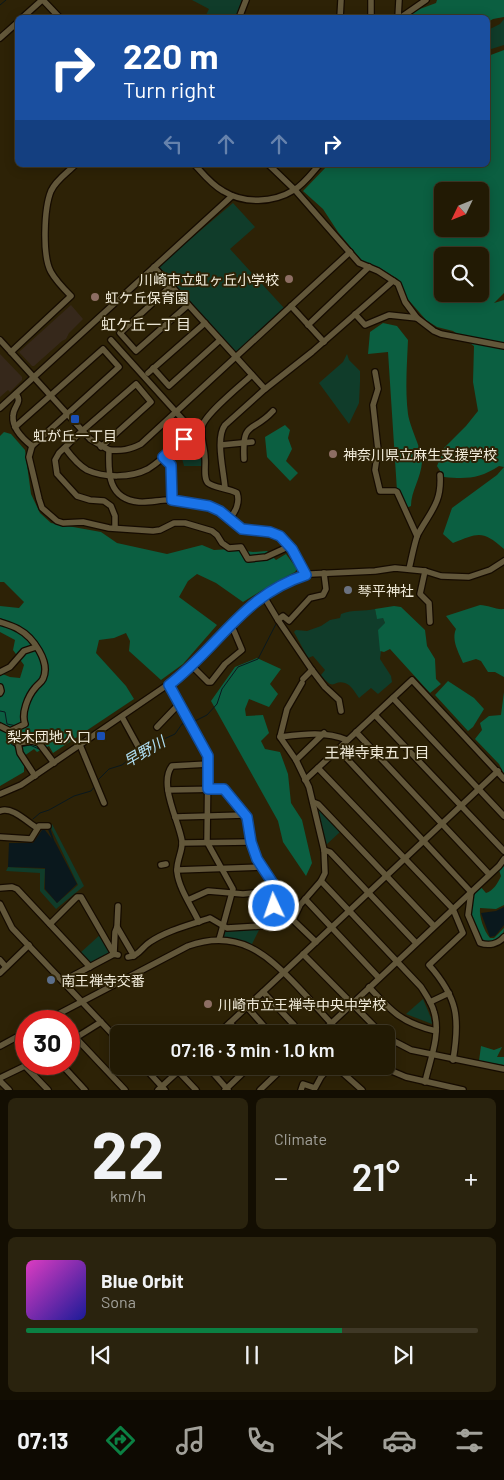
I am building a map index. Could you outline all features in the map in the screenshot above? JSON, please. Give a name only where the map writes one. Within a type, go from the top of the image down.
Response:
[{"type":"street","points":[[25,15],[42,0],[57,15]]},
{"type":"street","points":[[241,15],[246,0]]},
{"type":"street","points":[[340,15],[341,0]]},
{"type":"street","points":[[371,0],[371,15]]},
{"type":"street","points":[[399,0],[399,15]]},
{"type":"street","points":[[404,15],[426,0]]},
{"type":"street","points":[[0,38],[15,25]]},
{"type":"street","points":[[11,352],[71,296],[56,280],[48,264],[46,221],[52,190],[57,182],[73,167]]},
{"type":"street","points":[[197,167],[211,183],[232,196],[257,201],[280,197],[295,190],[317,167]]},
{"type":"street","points":[[271,167],[295,190],[359,264],[369,267],[398,284],[405,302],[418,318],[434,331],[504,346]]},
{"type":"street","points":[[0,408],[232,196]]},
{"type":"street","points":[[0,340],[82,431],[109,450],[122,451],[131,449],[141,444],[176,413],[350,252]]},
{"type":"street","points":[[154,266],[265,389]]},
{"type":"street","points":[[308,325],[369,267]]},
{"type":"street","points":[[225,488],[220,445],[221,434],[225,425],[265,389],[324,342],[393,280]]},
{"type":"street","points":[[171,286],[120,333],[136,351],[188,304]]},
{"type":"street","points":[[291,306],[324,342]]},
{"type":"street","points":[[355,314],[365,325],[389,315],[418,318]]},
{"type":"street","points":[[205,323],[150,371],[169,386],[220,340]]},
{"type":"street","points":[[111,340],[194,432],[202,432]]},
{"type":"street","points":[[15,427],[103,349],[119,367],[32,446],[29,457],[35,487],[42,508],[47,514],[63,523],[83,522],[109,528],[152,531],[160,530],[174,523],[185,523],[212,531],[228,548],[241,547],[248,559],[266,556],[290,546]]},
{"type":"street","points":[[375,372],[378,389],[373,405],[378,450],[375,470],[380,491],[397,492],[417,536]]},
{"type":"street","points":[[229,519],[236,509],[237,493],[210,485],[205,479],[205,450],[202,432],[204,421],[208,416],[252,376]]},
{"type":"street","points":[[101,446],[151,402],[136,384],[82,431],[59,453],[55,460],[57,474],[77,496],[90,500],[104,501],[111,506],[115,516],[115,528]]},
{"type":"street","points":[[16,394],[19,402],[12,415],[15,427],[32,446]]},
{"type":"street","points":[[244,459],[243,442],[245,434],[272,411]]},
{"type":"street","points":[[64,448],[79,465],[88,470],[108,476],[125,476],[145,470],[184,439],[168,420]]},
{"type":"street","points":[[220,445],[252,442]]},
{"type":"street","points":[[109,450],[108,476],[118,492],[131,500],[139,502],[172,500],[209,506],[220,511],[239,528],[270,532],[280,536],[290,546],[306,575]]},
{"type":"street","points":[[163,457],[171,465],[172,500]]},
{"type":"street","points":[[409,569],[417,536],[433,512],[438,499],[440,476]]},
{"type":"street","points":[[0,794],[13,790],[54,764],[169,685],[192,666],[231,624],[264,595],[289,581],[306,575],[394,568],[425,571],[441,576],[469,576],[490,570],[504,562]]},
{"type":"street","points":[[425,571],[420,594],[429,603],[430,622]]},
{"type":"street","points":[[278,620],[283,616],[289,621],[310,598],[323,595],[326,589],[324,573]]},
{"type":"street","points":[[264,595],[278,620],[312,670],[325,687],[340,700],[341,711]]},
{"type":"street","points":[[0,622],[19,630],[36,647],[43,661],[44,675],[34,690],[23,714],[25,724],[11,734]]},
{"type":"street","points":[[192,666],[208,682],[211,682],[224,664],[242,650],[231,624]]},
{"type":"street","points":[[0,672],[10,667],[24,651],[36,647]]},
{"type":"street","points":[[312,670],[286,709],[280,737],[296,760],[305,780],[313,802],[324,850],[325,873],[321,881],[297,910],[294,920],[316,942]]},
{"type":"street","points":[[305,780],[412,680],[504,779]]},
{"type":"street","points":[[169,685],[208,756],[206,842],[233,889],[219,940]]},
{"type":"street","points":[[0,687],[2,691],[0,694]]},
{"type":"street","points":[[393,698],[504,816]]},
{"type":"street","points":[[158,727],[179,704]]},
{"type":"street","points":[[375,715],[504,851]]},
{"type":"street","points":[[122,718],[139,748]]},
{"type":"street","points":[[0,726],[11,734],[34,776]]},
{"type":"street","points":[[356,732],[489,874]]},
{"type":"street","points":[[280,737],[324,734],[335,735],[348,740]]},
{"type":"street","points":[[296,760],[324,734]]},
{"type":"street","points":[[18,746],[32,741],[39,743],[54,764]]},
{"type":"street","points":[[80,745],[104,803]]},
{"type":"street","points":[[338,749],[471,892]]},
{"type":"street","points":[[199,922],[179,880],[177,870],[182,843],[168,790],[168,770],[172,766],[208,764]]},
{"type":"street","points":[[318,768],[453,909],[463,933],[430,965],[449,993],[456,1019],[458,1033],[453,1060]]},
{"type":"street","points":[[230,1023],[498,771]]},
{"type":"street","points":[[117,927],[131,956],[142,950],[148,943],[164,935],[210,918],[230,928],[261,926],[274,906],[275,891],[271,878],[262,866],[251,842],[246,815],[224,789],[168,790]]},
{"type":"street","points":[[313,802],[318,804],[434,926]]},
{"type":"street","points":[[0,811],[4,809],[10,810],[37,828]]},
{"type":"street","points":[[175,817],[246,815]]},
{"type":"street","points":[[0,837],[31,839],[39,826],[48,826]]},
{"type":"street","points":[[182,843],[251,842]]},
{"type":"street","points":[[324,850],[330,852],[416,944]]},
{"type":"street","points":[[66,1010],[188,946],[198,942],[219,940],[236,942],[251,947],[266,956],[331,1023],[504,859]]},
{"type":"street","points":[[177,870],[262,866]]},
{"type":"street","points":[[321,881],[421,987],[430,1002],[434,1011],[436,1031],[425,1082]]},
{"type":"street","points":[[0,888],[12,887],[17,889],[90,967]]},
{"type":"street","points":[[188,900],[208,892],[248,894],[275,891]]},
{"type":"street","points":[[471,892],[468,915],[480,943],[497,943],[504,937]]},
{"type":"street","points":[[50,924],[77,898],[81,897],[116,954]]},
{"type":"street","points":[[305,899],[379,978]]},
{"type":"street","points":[[0,904],[12,928],[110,1032]]},
{"type":"street","points":[[116,954],[115,932],[118,906]]},
{"type":"street","points":[[0,973],[29,945]]},
{"type":"street","points":[[63,981],[116,954]]},
{"type":"street","points":[[304,954],[373,1025]]},
{"type":"street","points":[[0,960],[6,967]]},
{"type":"street","points":[[369,987],[398,1016],[421,1027],[436,1031]]},
{"type":"street","points":[[263,992],[294,1025]]},
{"type":"street","points":[[430,1002],[449,993]]},
{"type":"street","points":[[246,1007],[263,1025]]},
{"type":"street","points":[[80,1035],[101,1022]]},
{"type":"street","points":[[0,1046],[15,1038]]},
{"type":"street","points":[[80,1042],[125,1090]]},
{"type":"street","points":[[395,1042],[411,1050],[504,1069]]},
{"type":"street","points":[[9,1090],[0,1080],[15,1072]]},
{"type":"street","points":[[395,1072],[425,1082],[463,1090]]},
{"type":"street","points":[[35,1075],[48,1090]]},
{"type":"street","points":[[71,1075],[85,1090]]},
{"type":"street","points":[[150,1075],[162,1089],[175,1075]]},
{"type":"street","points":[[185,1075],[196,1090]]},
{"type":"street","points":[[214,1075],[226,1089],[241,1075]]},
{"type":"street","points":[[260,1090],[276,1075]]},
{"type":"street","points":[[300,1090],[303,1084],[315,1088],[322,1075]]},
{"type":"street","points":[[345,1075],[362,1090]]},
{"type":"shaded area","points":[[71,305],[83,319],[69,333],[66,339],[32,366],[19,352]]},
{"type":"shaded area","points":[[0,354],[22,377],[22,380],[10,392],[8,390],[0,397]]},
{"type":"shaded area","points":[[49,825],[54,840],[77,884],[57,903],[45,889],[45,868],[8,867],[9,843],[33,843],[42,830],[45,830],[52,839],[47,827]]},
{"type":"shaded area","points":[[504,907],[504,925],[495,936],[490,937],[481,913],[496,911]]},
{"type":"green space","points":[[192,0],[242,0],[237,15],[206,15],[209,9]]},
{"type":"green space","points":[[437,0],[504,0],[504,17],[490,21],[490,15],[407,15],[436,3]]},
{"type":"green space","points":[[504,19],[504,45],[490,49],[490,29],[500,24]]},
{"type":"green space","points":[[504,50],[504,293],[494,303],[504,300],[504,467],[499,466],[479,476],[444,477],[437,466],[444,448],[478,411],[473,382],[474,346],[453,331],[437,327],[426,320],[406,297],[398,279],[380,268],[364,263],[338,232],[323,209],[303,191],[326,167],[490,167],[490,55]]},
{"type":"green space","points":[[233,203],[255,227],[230,249],[284,308],[237,353],[155,269]]},
{"type":"green space","points":[[383,323],[397,326],[408,340],[406,386],[408,414],[422,462],[411,506],[406,508],[397,491],[388,352],[368,354],[370,332]]},
{"type":"green space","points":[[347,354],[349,360],[360,371],[359,403],[349,424],[319,383],[343,362]]},
{"type":"green space","points":[[285,425],[290,430],[288,438],[292,449],[286,461],[298,473],[290,481],[267,457],[265,437]]},
{"type":"green space","points":[[4,432],[11,434],[25,450],[31,494],[40,513],[51,523],[101,532],[117,543],[167,554],[202,545],[214,550],[267,551],[276,560],[286,554],[297,569],[295,572],[243,602],[216,583],[197,574],[188,581],[179,597],[217,625],[183,664],[161,680],[129,651],[130,641],[126,633],[114,638],[99,640],[96,653],[126,686],[134,699],[53,753],[49,746],[37,752],[34,749],[24,756],[24,772],[0,786],[0,673],[20,678],[24,665],[13,650],[15,640],[0,632],[0,606],[19,608],[24,602],[4,582],[0,582],[0,436]]},
{"type":"green space","points":[[200,433],[204,466],[184,466],[179,447],[192,434]]},
{"type":"green space","points":[[504,467],[504,549],[485,536],[480,535],[453,543],[443,534],[452,508],[497,475]]},
{"type":"green space","points":[[480,605],[504,609],[504,677],[495,672],[488,672],[481,661],[476,659],[463,663],[454,638],[456,629],[446,616]]},
{"type":"green space","points":[[394,606],[401,607],[425,630],[427,646],[435,659],[436,679],[441,684],[430,693],[390,649],[384,652],[380,651],[378,630],[385,623],[383,618],[377,619],[375,609]]},
{"type":"green space","points":[[375,609],[377,618],[383,618],[385,623],[380,659],[391,676],[392,682],[378,694],[371,688],[359,698],[347,684],[341,682],[329,683],[321,675],[325,670],[313,656],[308,658],[294,632],[296,630],[307,631],[321,626],[330,620],[340,618],[341,614],[345,612]]},
{"type":"green space","points":[[257,658],[281,669],[270,684],[278,694],[269,707],[249,699],[245,709],[246,716],[263,715],[269,733],[261,741],[265,749],[280,752],[288,774],[291,803],[302,820],[312,863],[306,876],[283,842],[278,821],[211,701],[235,667]]},
{"type":"green space","points":[[448,681],[474,698],[484,709],[473,727],[468,731],[435,695]]},
{"type":"green space","points":[[504,692],[504,774],[499,764],[475,739],[482,730],[480,723],[489,716],[501,715]]},
{"type":"green space","points":[[317,806],[340,832],[326,845],[320,825]]},
{"type":"green space","points":[[52,824],[84,886],[56,909],[40,891],[40,873],[6,871],[8,867],[45,869],[44,889],[57,903],[78,885],[50,826]]},
{"type":"green space","points":[[504,862],[504,905],[496,909],[480,908],[482,924],[490,938],[494,938],[504,928],[502,936],[489,943],[479,936],[475,929],[471,915],[470,900],[479,885],[486,893],[495,886],[501,876],[499,870]]},
{"type":"green space","points":[[223,927],[260,928],[251,946],[220,939]]},
{"type":"green space","points":[[101,934],[112,953],[90,964],[79,954]]},
{"type":"green space","points":[[423,999],[431,1018],[432,1024],[406,1014]]},
{"type":"green space","points":[[481,1046],[494,1050],[502,1047],[497,1057],[504,1057],[504,1065],[479,1061]]},
{"type":"waterway","points":[[0,5],[6,0]]},
{"type":"waterway","name":"早野川","points":[[193,722],[207,715],[217,704],[222,689],[238,667],[258,659],[276,624]]},
{"type":"waterway","points":[[0,711],[5,712],[7,724],[17,726]]},
{"type":"waterway","name":"早野川","points":[[98,780],[109,769],[122,765],[151,745],[175,734],[182,724],[187,723]]},
{"type":"waterway","points":[[10,739],[11,744],[16,747]]},
{"type":"waterway","points":[[20,747],[30,745],[39,749]]},
{"type":"waterway","name":"早野川","points":[[33,819],[40,813],[74,796],[91,791],[95,786]]},
{"type":"place","name":"川崎市立虹ヶ丘小学校","points":[[289,279]]},
{"type":"place","name":"虹ケ丘保育園","points":[[95,297]]},
{"type":"place","name":"虹が丘一丁目","points":[[75,419]]},
{"type":"place","name":"神奈川県立麻生支援学校","points":[[333,454]]},
{"type":"place","name":"琴平神社","points":[[348,590]]},
{"type":"place","name":"梨木団地入口","points":[[101,736]]},
{"type":"place","name":"南王禅寺交番","points":[[51,980]]},
{"type":"place","name":"川崎市立王禅寺中央中学校","points":[[208,1004]]},
{"type":"district","name":"虹ケ丘一丁目","points":[[146,324]]},
{"type":"district","name":"王禅寺東五丁目","points":[[377,752]]},
{"type":"route","points":[[184,439],[163,457],[171,465],[172,500],[182,500],[209,506],[220,511],[242,529],[270,532],[280,536],[292,549],[306,575],[276,587],[255,601],[199,660],[169,685],[208,756],[208,789],[224,789],[247,817],[251,842],[257,859],[274,885],[274,906]]}]
